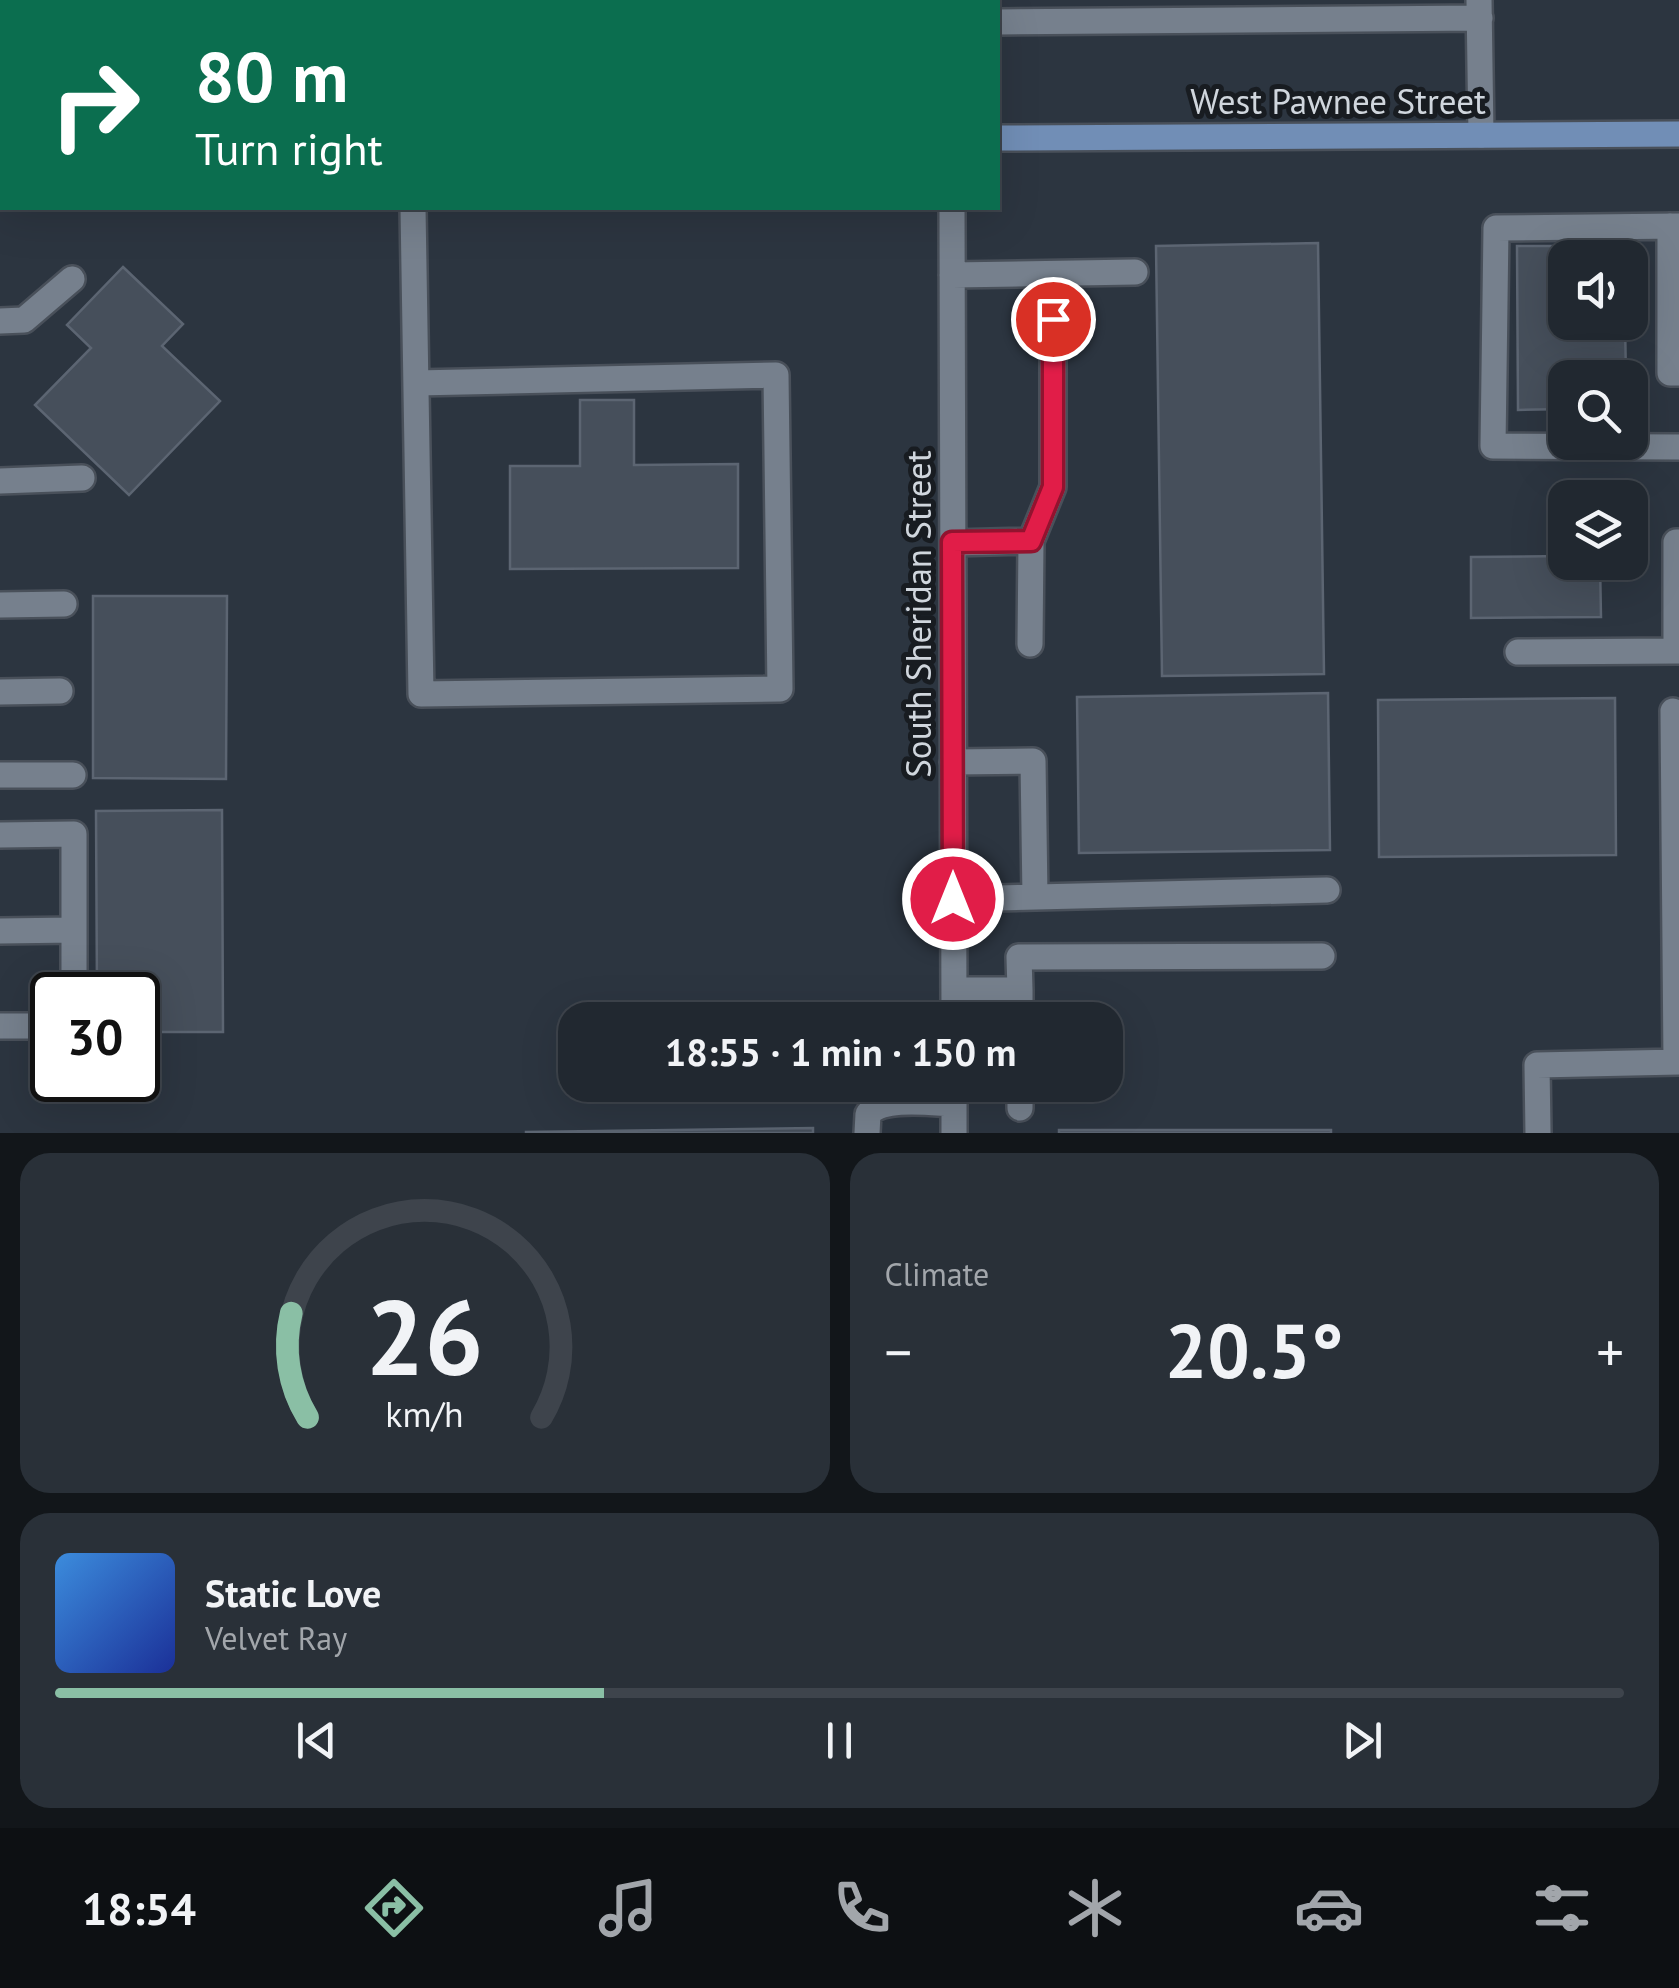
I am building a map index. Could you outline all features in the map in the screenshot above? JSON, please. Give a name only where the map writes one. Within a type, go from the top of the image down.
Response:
[{"type":"main road","name":"West Pawnee Street","points":[[1000,138],[1679,134]]},
{"type":"street","points":[[758,0],[778,0]]},
{"type":"street","points":[[1009,15],[1479,9],[1481,135]]},
{"type":"street","points":[[413,210],[421,694],[780,689],[776,375],[416,382]]},
{"type":"street","name":"South Sheridan Street","points":[[952,210],[954,1002]]},
{"type":"street","points":[[1679,373],[1670,373],[1674,226],[1496,228],[1493,446],[1679,447]]},
{"type":"street","points":[[952,275],[1135,272]]},
{"type":"street","points":[[1030,644],[1031,541],[1053,487],[1053,275]]},
{"type":"street","points":[[0,320],[24,320],[72,280]]},
{"type":"street","points":[[0,481],[82,478]]},
{"type":"street","points":[[952,542],[1031,541]]},
{"type":"street","points":[[1518,652],[1677,651],[1679,542]]},
{"type":"street","points":[[0,605],[64,604]]},
{"type":"street","points":[[0,692],[60,690]]},
{"type":"street","points":[[1538,1133],[1537,1065],[1677,1062],[1673,712]]},
{"type":"street","points":[[953,762],[1033,760],[1035,897]]},
{"type":"street","points":[[0,775],[73,775]]},
{"type":"street","points":[[0,835],[74,834],[74,972]]},
{"type":"street","points":[[953,899],[1327,890]]},
{"type":"street","points":[[0,931],[74,930]]},
{"type":"street","points":[[1020,1002],[1020,958],[1322,956]]},
{"type":"street","points":[[954,990],[1020,990]]},
{"type":"street","points":[[0,1026],[30,1026]]},
{"type":"street","points":[[867,1133],[868,1114],[873,1108],[892,1102]]},
{"type":"street","points":[[954,1102],[954,1133]]},
{"type":"building","points":[[1318,243],[1324,674],[1162,676],[1156,246]]},
{"type":"building","points":[[1517,246],[1548,246],[1548,340],[1625,340],[1626,360],[1548,360],[1548,409],[1518,410]]},
{"type":"building","points":[[123,267],[183,324],[162,346],[220,401],[129,495],[35,405],[91,348],[67,325]]},
{"type":"building","points":[[580,400],[634,400],[634,465],[738,464],[738,568],[510,569],[510,466],[580,466]]},
{"type":"building","points":[[1548,556],[1548,580],[1600,580],[1601,617],[1471,618],[1471,557]]},
{"type":"building","points":[[93,596],[227,596],[226,779],[93,778]]},
{"type":"building","points":[[1328,693],[1330,850],[1079,853],[1077,697]]},
{"type":"building","points":[[1615,698],[1616,855],[1379,857],[1378,700]]},
{"type":"building","points":[[222,810],[223,1032],[160,1032],[160,972],[97,972],[96,811]]},
{"type":"building","points":[[813,1128],[813,1133],[526,1133],[526,1132]]},
{"type":"building","points":[[1331,1130],[1331,1133],[1059,1133]]},
{"type":"route","points":[[953,899],[952,542],[1031,541],[1053,487],[1053,319]]}]
